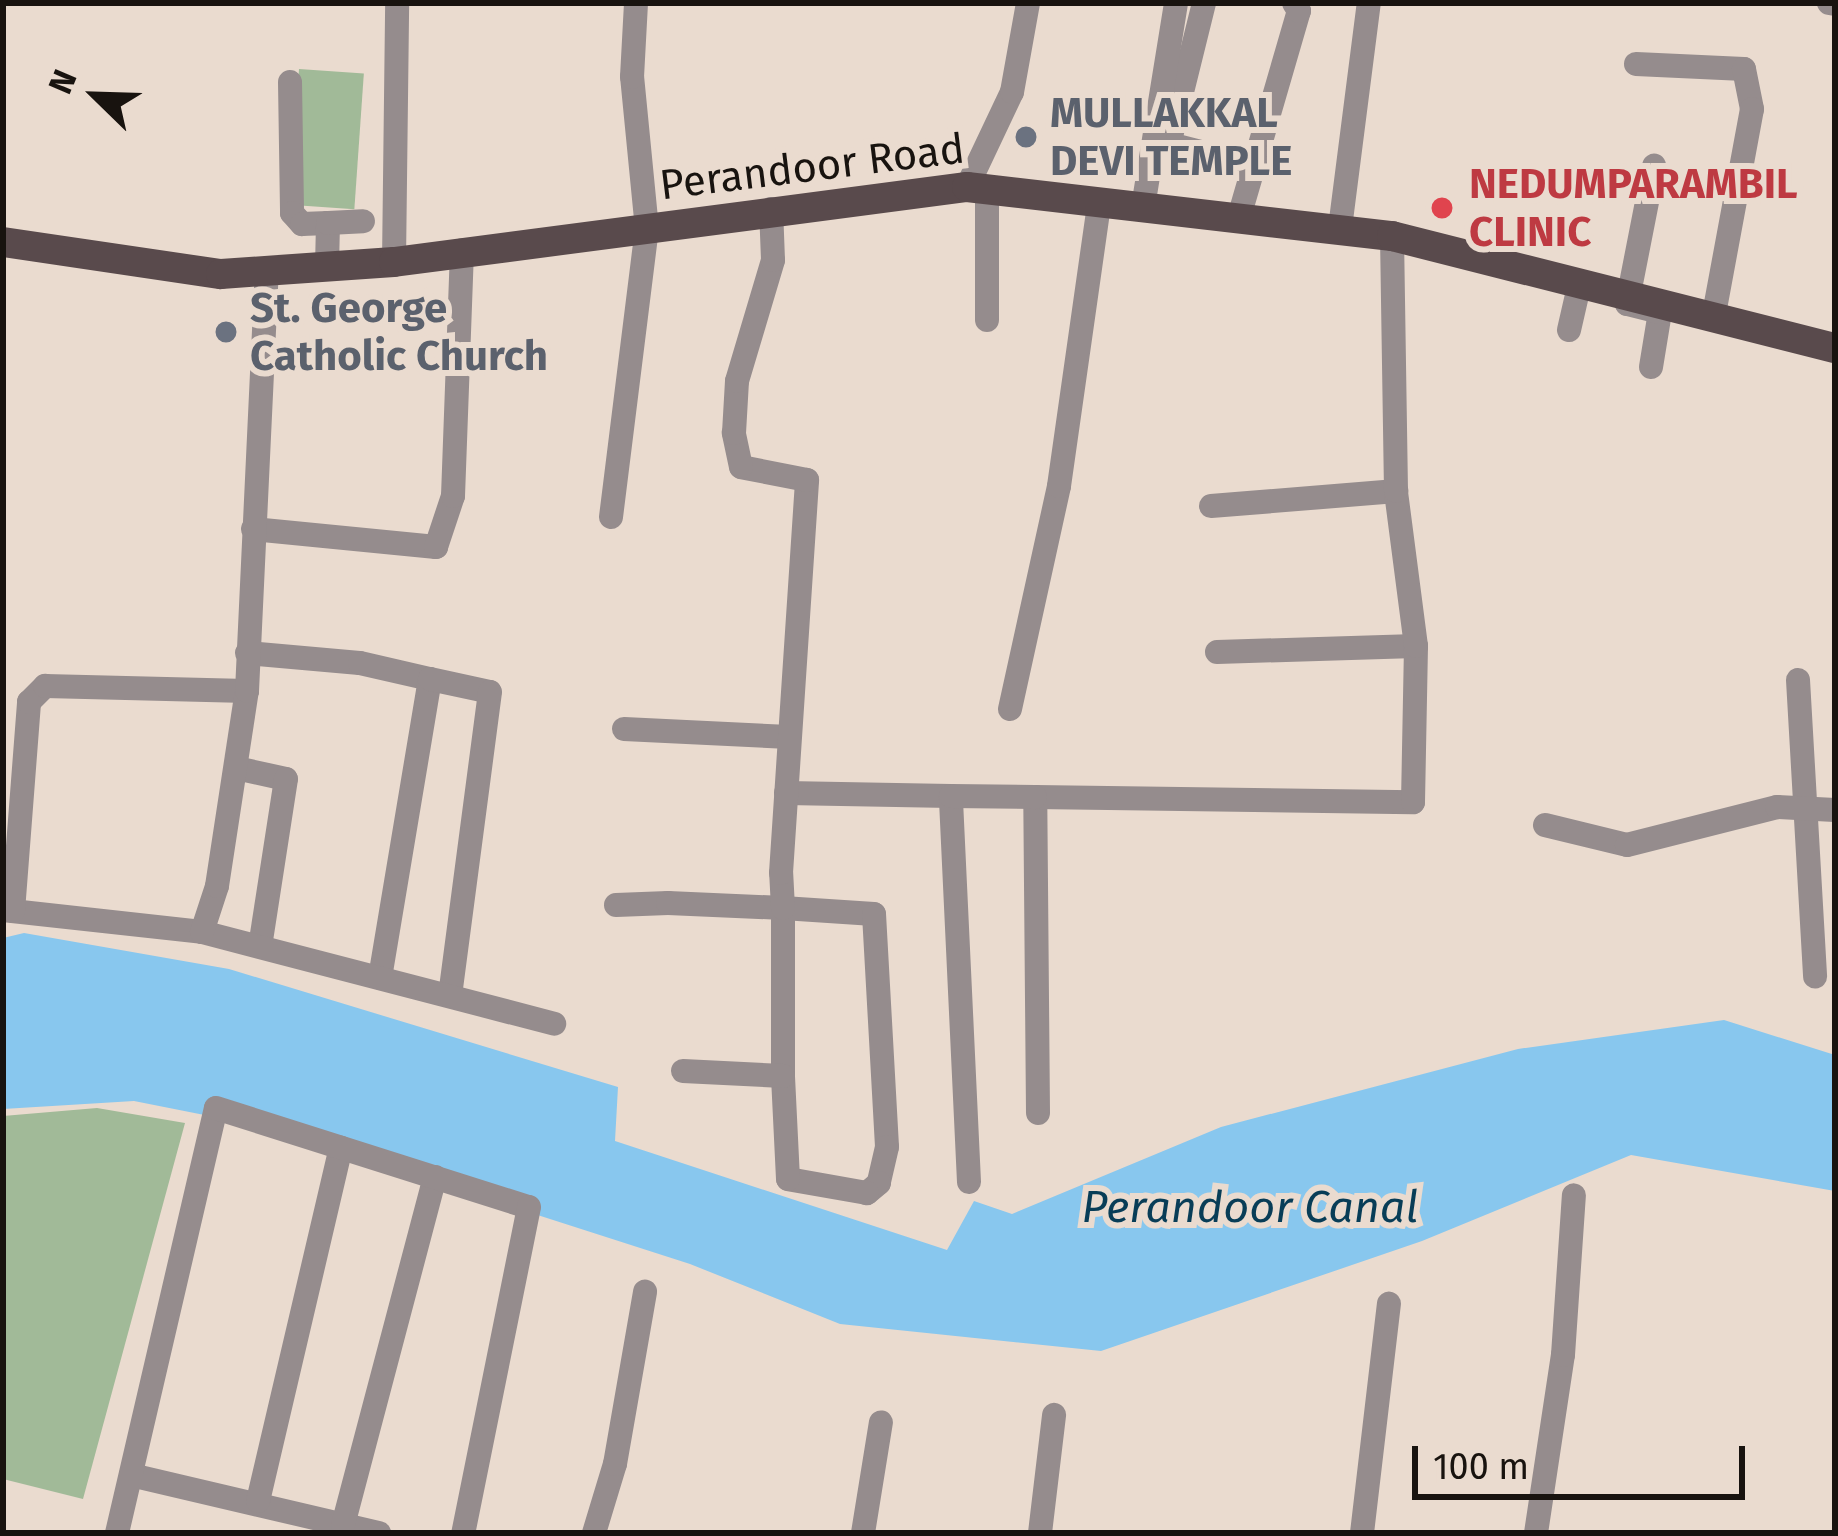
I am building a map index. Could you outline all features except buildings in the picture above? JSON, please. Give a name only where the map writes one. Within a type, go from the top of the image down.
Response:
[{"type":"main road","name":"Perandoor Road","points":[[3,242],[221,274],[394,262],[771,209],[977,188],[1392,236],[1835,348]]},
{"type":"street","points":[[394,262],[397,3]]},
{"type":"street","points":[[611,517],[647,229],[632,76],[636,3]]},
{"type":"street","points":[[987,320],[977,188],[1012,92],[1028,3]]},
{"type":"street","points":[[1143,208],[1176,3]]},
{"type":"street","points":[[1204,3],[1169,144],[1255,166]]},
{"type":"street","points":[[1239,217],[1299,10],[1294,3]]},
{"type":"street","points":[[1340,228],[1369,3]]},
{"type":"street","points":[[1636,64],[1744,69],[1752,109],[1714,315]]},
{"type":"street","points":[[290,82],[292,213],[302,224],[363,220]]},
{"type":"street","points":[[1652,367],[1660,311],[1627,304],[1654,166]]},
{"type":"street","points":[[1010,709],[1059,486],[1099,204]]},
{"type":"street","points":[[616,905],[783,908],[874,914],[887,1147],[879,1183],[867,1193],[788,1179],[783,1076],[783,908],[786,793],[807,480],[740,467],[734,433],[737,381],[773,260],[771,209]]},
{"type":"street","points":[[327,266],[328,223]]},
{"type":"street","points":[[786,793],[1413,802],[1416,646],[1396,490],[1392,236]]},
{"type":"street","points":[[253,529],[436,548],[453,496],[462,250]]},
{"type":"street","points":[[202,932],[248,691],[267,270]]},
{"type":"street","points":[[1569,329],[1580,282]]},
{"type":"street","points":[[1210,506],[1396,490]]},
{"type":"street","points":[[1217,652],[1416,646]]},
{"type":"street","points":[[247,653],[360,663],[490,692],[450,994]]},
{"type":"street","points":[[380,978],[430,679]]},
{"type":"street","points":[[1798,680],[1815,977]]},
{"type":"street","points":[[248,691],[45,686],[29,702],[8,910],[202,932],[554,1024]]},
{"type":"street","points":[[624,729],[789,737]]},
{"type":"street","points":[[236,768],[286,779],[260,946]]},
{"type":"street","points":[[952,796],[969,1182]]},
{"type":"street","points":[[1035,797],[1038,1112]]},
{"type":"street","points":[[1545,826],[1627,845],[1733,815],[1835,810]]},
{"type":"street","points":[[683,1071],[783,1076]]},
{"type":"street","points":[[121,1532],[216,1108],[529,1207],[464,1533]]},
{"type":"street","points":[[258,1502],[341,1148]]},
{"type":"street","points":[[343,1525],[435,1177]]},
{"type":"street","points":[[1536,1533],[1563,1355],[1574,1195]]},
{"type":"street","points":[[594,1533],[615,1464],[645,1292]]},
{"type":"street","points":[[1362,1533],[1389,1304]]},
{"type":"street","points":[[1040,1533],[1054,1415]]},
{"type":"street","points":[[863,1533],[881,1422]]},
{"type":"street","points":[[131,1474],[379,1533]]},
{"type":"green space","points":[[299,69],[364,74],[354,209],[290,205]]},
{"type":"green space","points":[[97,1108],[185,1123],[83,1499],[3,1479],[3,1116]]},
{"type":"water","name":"Perandoor Canal","points":[[24,933],[229,969],[618,1087],[615,1141],[947,1250],[974,1201],[1012,1214],[1221,1127],[1518,1049],[1724,1020],[1835,1055],[1835,1191],[1631,1155],[1422,1241],[1101,1351],[840,1324],[690,1264],[260,1126],[134,1101],[3,1109],[3,938]]},
{"type":"place","name":"MULLAKKAL DEVI TEMPLE","points":[[1026,137]]},
{"type":"place","name":"NEDUMPARAMBIL CLINIC","points":[[1442,208]]},
{"type":"place","name":"St. George Catholic Church","points":[[226,332]]}]
